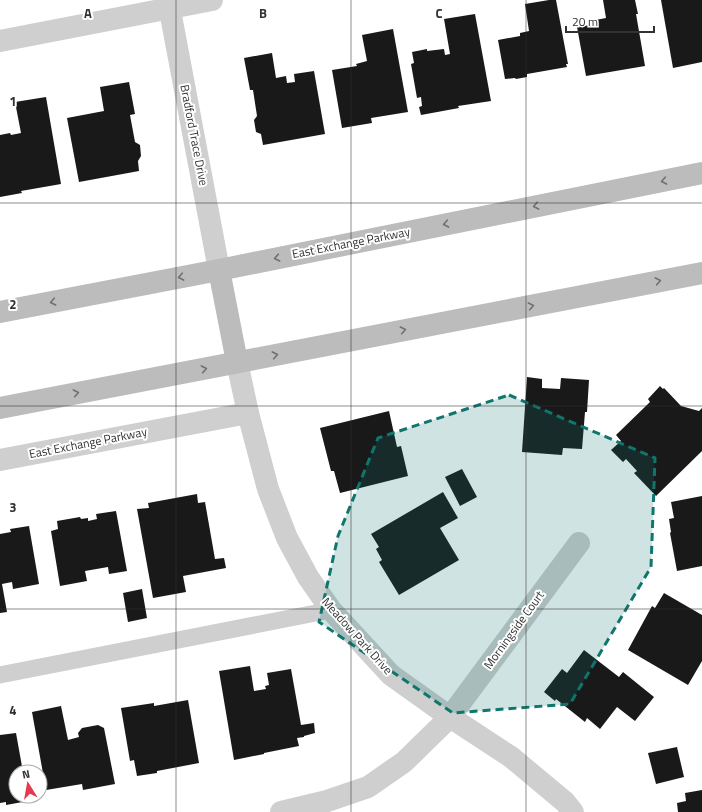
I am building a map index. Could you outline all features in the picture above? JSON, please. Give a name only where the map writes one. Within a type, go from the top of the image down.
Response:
[{"type":"main road","name":"East Exchange Parkway","points":[[0,312],[219,270],[702,173]]},
{"type":"main road","points":[[219,270],[237,362]]},
{"type":"main road","points":[[0,408],[702,273]]},
{"type":"street","points":[[0,41],[169,4],[212,0]]},
{"type":"street","name":"Bradford Trace Drive","points":[[169,4],[219,270]]},
{"type":"street","name":"Meadow Park Drive","points":[[237,362],[248,413],[268,489],[287,538],[308,577],[331,610],[391,675],[450,717],[511,757],[565,802],[573,812]]},
{"type":"street","name":"East Exchange Parkway","points":[[0,460],[248,413]]},
{"type":"street","name":"Morningside Court","points":[[281,812],[327,801],[368,787],[404,762],[450,717],[579,543]]},
{"type":"lane","points":[[0,675],[331,610]]},
{"type":"highlighted area","points":[[509,395],[655,458],[651,567],[570,704],[453,713],[319,622],[338,536],[378,438]]},
{"type":"building","points":[[556,0],[568,64],[566,64],[567,67],[527,74],[527,77],[505,79],[498,40],[520,36],[520,33],[529,31],[525,4]]},
{"type":"building","points":[[603,0],[635,0],[645,66],[586,76],[577,27],[591,25],[590,21],[606,18]]},
{"type":"building","points":[[661,0],[702,0],[702,62],[673,68]]},
{"type":"building","points":[[475,14],[491,101],[458,106],[459,108],[421,115],[419,107],[422,106],[421,97],[417,98],[411,64],[414,63],[412,52],[427,49],[427,51],[444,49],[445,55],[450,54],[444,19]]},
{"type":"building","points":[[393,29],[408,112],[371,118],[372,123],[342,128],[332,70],[357,66],[356,64],[367,61],[362,35]]},
{"type":"building","points":[[272,53],[276,78],[286,76],[287,83],[295,82],[294,74],[314,71],[325,134],[263,145],[261,134],[256,132],[254,120],[257,116],[253,90],[250,90],[244,58]]},
{"type":"building","points":[[129,82],[135,114],[130,115],[135,142],[140,145],[141,156],[138,161],[139,171],[79,182],[67,118],[104,111],[100,87]]},
{"type":"building","points":[[46,97],[61,184],[21,191],[22,193],[0,197],[0,135],[21,133],[15,102]]},
{"type":"building","points":[[527,377],[542,379],[542,388],[560,389],[561,378],[589,380],[587,412],[585,412],[582,449],[563,448],[562,455],[522,452]]},
{"type":"building","points":[[660,386],[663,389],[664,388],[681,406],[699,411],[702,408],[702,451],[656,496],[634,473],[637,471],[626,459],[623,462],[611,450],[621,441],[616,435],[650,402],[648,399]]},
{"type":"building","points":[[389,411],[397,447],[401,446],[408,476],[340,493],[334,471],[331,471],[320,428]]},
{"type":"building","points":[[462,469],[477,497],[460,506],[445,477]]},
{"type":"building","points":[[443,492],[458,518],[440,528],[459,560],[399,595],[379,562],[382,560],[376,549],[379,547],[371,534]]},
{"type":"building","points":[[197,494],[198,503],[205,502],[215,559],[224,558],[226,568],[183,576],[186,592],[153,598],[137,509],[149,508],[148,503]]},
{"type":"building","points":[[702,496],[702,566],[677,571],[670,533],[669,519],[674,518],[671,502]]},
{"type":"building","points":[[116,511],[127,571],[109,574],[108,567],[85,571],[87,581],[60,586],[51,531],[58,529],[57,521],[80,517],[81,519],[88,518],[88,521],[97,519],[96,514]]},
{"type":"building","points":[[29,526],[39,584],[13,589],[12,582],[2,584],[7,612],[0,613],[0,534],[11,532],[10,529]]},
{"type":"building","points":[[142,589],[147,618],[128,622],[123,593]]},
{"type":"building","points":[[664,593],[702,615],[702,661],[688,685],[628,650],[652,606],[655,608]]},
{"type":"building","points":[[584,650],[619,677],[623,672],[654,697],[635,721],[617,707],[600,729],[587,718],[585,722],[556,699],[555,701],[544,692],[562,669],[567,673]]},
{"type":"building","points":[[250,666],[254,691],[266,689],[265,686],[269,685],[267,673],[291,669],[301,725],[314,723],[315,733],[297,738],[299,746],[234,760],[219,671]]},
{"type":"building","points":[[188,700],[199,763],[137,776],[134,760],[130,761],[121,708],[154,703],[154,706]]},
{"type":"building","points":[[61,706],[68,740],[79,737],[78,733],[82,728],[98,725],[104,728],[115,784],[83,790],[82,784],[48,790],[48,764],[41,764],[32,712]]},
{"type":"building","points":[[16,733],[22,764],[8,764],[8,804],[12,804],[6,805],[6,802],[0,803],[0,735]]},
{"type":"building","points":[[677,747],[684,777],[656,784],[648,753]]},
{"type":"building","points":[[702,790],[702,812],[678,812],[677,803],[686,801],[685,793]]}]
